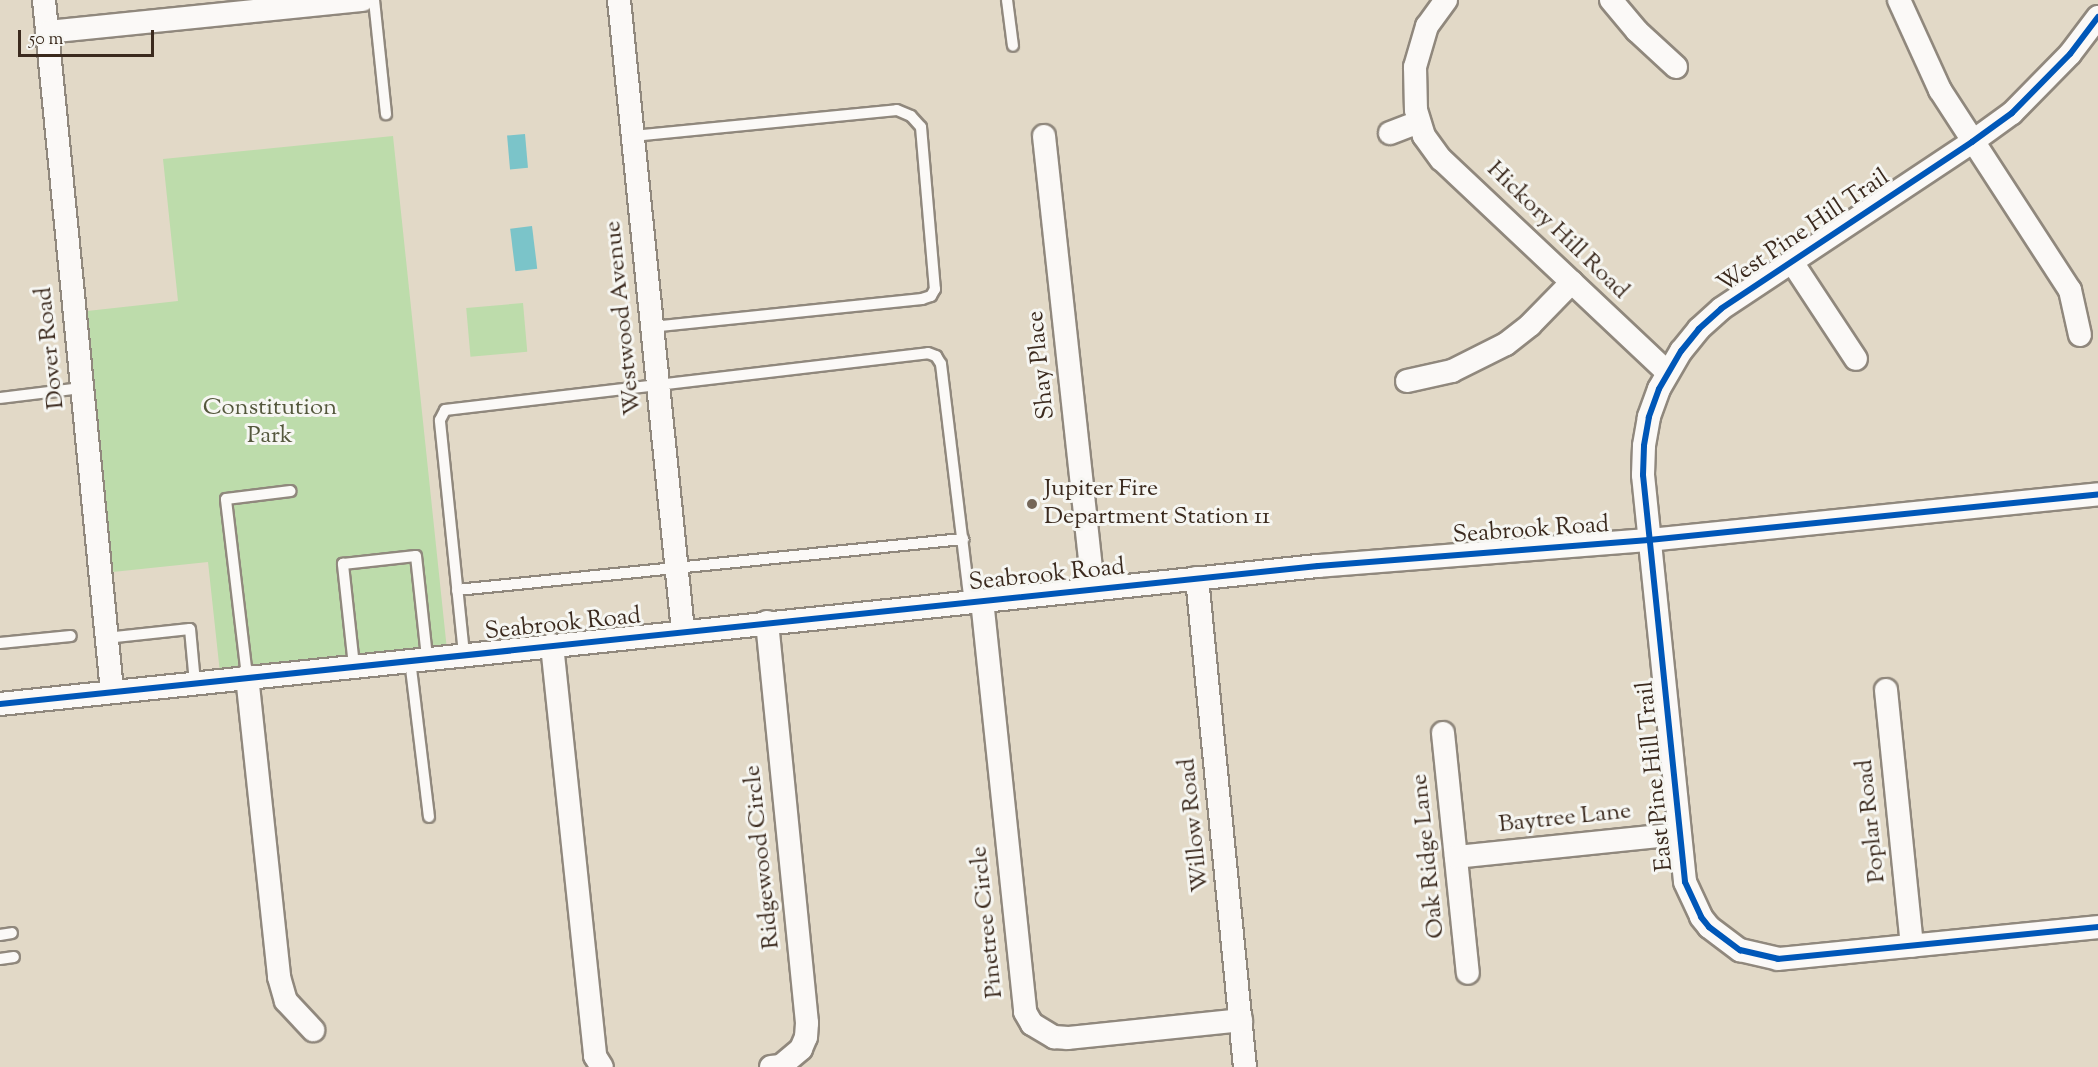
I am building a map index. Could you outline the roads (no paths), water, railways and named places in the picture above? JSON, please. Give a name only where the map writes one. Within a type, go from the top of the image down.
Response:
[{"type":"street","name":"Dover Road","points":[[44,0],[112,691]]},
{"type":"street","points":[[47,32],[362,0]]},
{"type":"street","name":"Westwood Avenue","points":[[619,0],[683,631]]},
{"type":"street","name":"Hickory Hill Road","points":[[1446,0],[1428,26],[1415,67],[1419,122],[1424,136],[1440,159],[1667,372]]},
{"type":"street","points":[[1611,0],[1637,31],[1676,67]]},
{"type":"street","points":[[1899,0],[1940,90],[2070,290],[2080,335]]},
{"type":"street","name":"West Pine Hill Trail","points":[[1649,540],[1643,475],[1644,446],[1649,417],[1667,372],[1693,336],[1714,316],[1972,142],[2037,90],[2070,54],[2098,17]]},
{"type":"street","points":[[1390,133],[1419,122]]},
{"type":"street","name":"Shay Place","points":[[1044,136],[1093,589]]},
{"type":"street","points":[[1792,262],[1856,359]]},
{"type":"street","points":[[1407,381],[1452,371],[1506,344],[1530,325],[1572,282]]},
{"type":"street","name":"Seabrook Road","points":[[0,704],[247,676],[1197,578],[1413,558],[1649,540],[2098,494]]},
{"type":"street","name":"East Pine Hill Trail","points":[[1649,540],[1685,882],[1697,910],[1718,936],[1740,950],[1765,957],[1790,959],[2098,927]]},
{"type":"street","name":"Willow Road","points":[[1197,578],[1245,1067]]},
{"type":"street","name":"Pinetree Circle","points":[[976,601],[1025,1012],[1032,1023],[1054,1037],[1068,1038],[1241,1020]]},
{"type":"street","name":"Ridgewood Circle","points":[[767,622],[807,1023],[806,1037],[801,1049],[781,1066],[771,1067]]},
{"type":"street","points":[[552,645],[595,1056],[602,1067]]},
{"type":"street","points":[[247,676],[279,977],[291,1010],[313,1030]]},
{"type":"street","name":"Poplar Road","points":[[1886,690],[1912,946]]},
{"type":"street","name":"Oak Ridge Lane","points":[[1443,733],[1468,973]]},
{"type":"street","name":"Baytree Lane","points":[[1456,857],[1679,834]]},
{"type":"lane","points":[[374,0],[386,114]]},
{"type":"lane","points":[[1007,0],[1013,46]]},
{"type":"lane","points":[[633,136],[897,110],[911,116],[921,127],[935,290],[931,296],[652,327]]},
{"type":"lane","points":[[464,654],[440,420],[445,410],[928,353],[936,356],[941,364],[963,539],[976,601]]},
{"type":"lane","points":[[0,398],[82,388]]},
{"type":"lane","points":[[247,676],[226,499],[291,491]]},
{"type":"lane","points":[[457,590],[963,539]]},
{"type":"lane","points":[[354,666],[343,564],[416,556],[419,659],[429,817]]},
{"type":"lane","points":[[106,638],[190,629],[195,683]]},
{"type":"lane","points":[[0,643],[70,636]]},
{"type":"lane","points":[[0,959],[14,957]]},
{"type":"water","points":[[525,134],[528,168],[510,169],[507,136]]},
{"type":"water","points":[[532,226],[537,269],[515,271],[510,229]]},
{"type":"place","name":"Jupiter Fire Department Station 11","points":[[1032,504]]},
{"type":"park label","name":"Constitution Park","points":[[270,423]]}]
